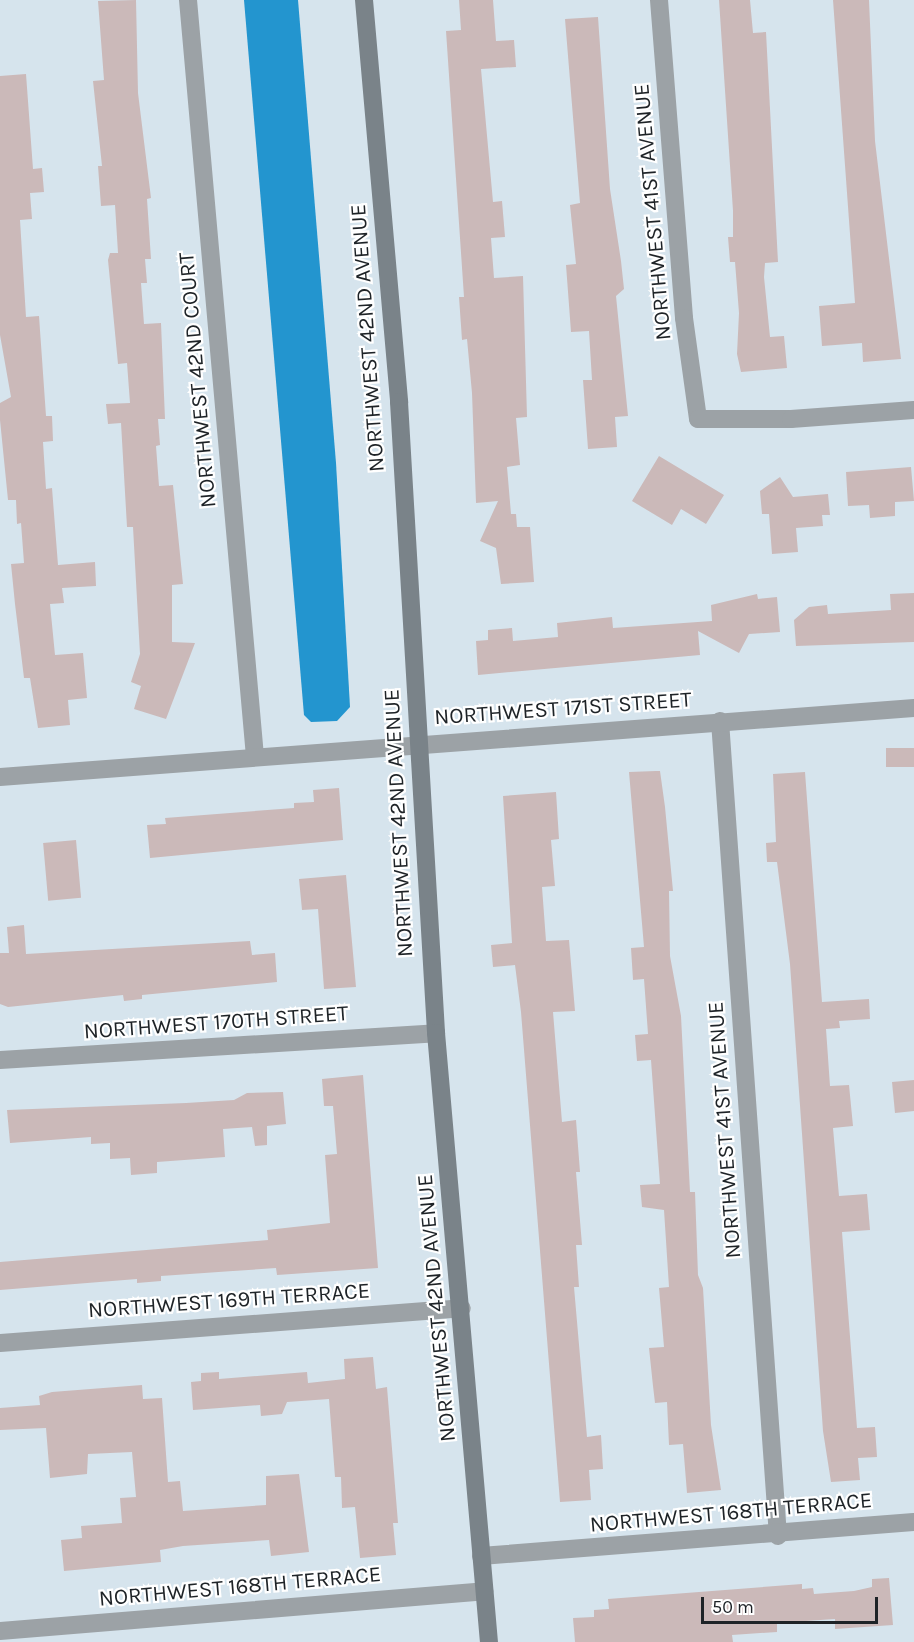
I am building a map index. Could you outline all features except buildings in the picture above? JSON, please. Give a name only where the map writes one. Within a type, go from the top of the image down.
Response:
[{"type":"street","name":"NORTHWEST 42ND COURT","points":[[189,0],[255,756]]},
{"type":"street","name":"NORTHWEST 42ND AVENUE","points":[[364,0],[399,402],[436,1033],[462,1308],[489,1642]]},
{"type":"street","name":"NORTHWEST 41ST AVENUE","points":[[659,0],[684,318],[698,419],[791,419],[914,410]]},
{"type":"street","name":"NORTHWEST 171ST STREET","points":[[0,777],[914,708]]},
{"type":"street","name":"NORTHWEST 41ST AVENUE","points":[[720,721],[778,1536]]},
{"type":"street","name":"NORTHWEST 170TH STREET","points":[[0,1060],[436,1033]]},
{"type":"street","name":"NORTHWEST 169TH TERRACE","points":[[0,1342],[462,1308]]},
{"type":"street","name":"NORTHWEST 168TH TERRACE","points":[[481,1556],[778,1536],[914,1522]]},
{"type":"street","name":"NORTHWEST 168TH TERRACE","points":[[0,1631],[484,1591]]},
{"type":"water","points":[[244,0],[298,0],[336,463],[350,707],[337,721],[311,722],[304,715]]}]
